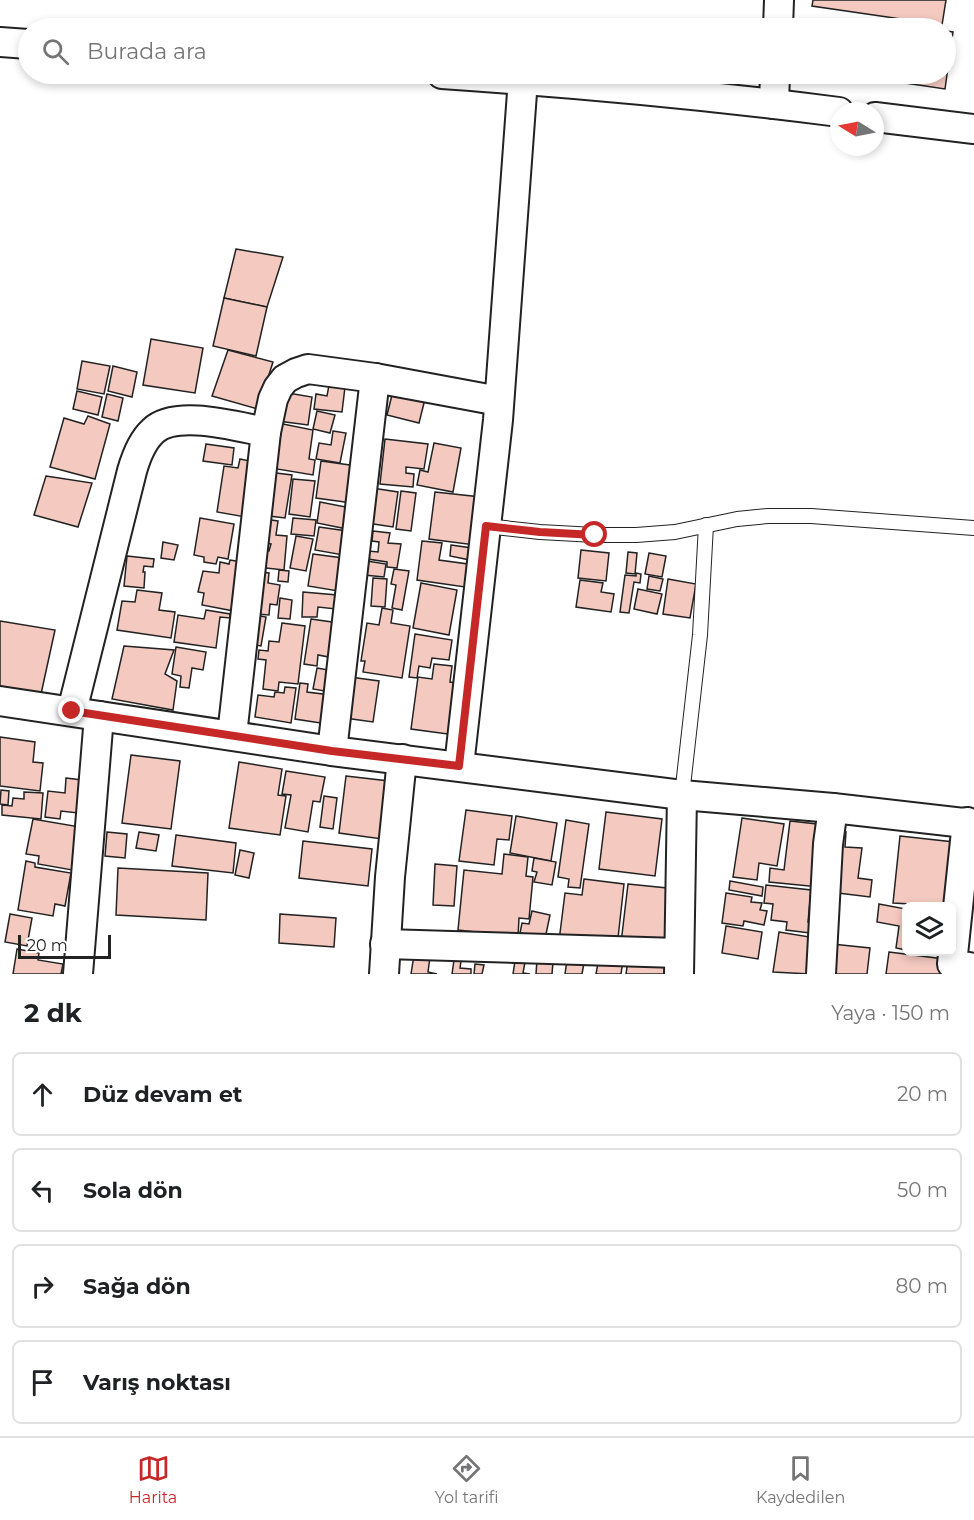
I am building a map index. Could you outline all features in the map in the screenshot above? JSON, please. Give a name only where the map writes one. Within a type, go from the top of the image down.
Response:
[{"type":"street","points":[[778,18],[779,0]]},
{"type":"street","points":[[0,42],[18,43]]},
{"type":"street","points":[[459,766],[499,401],[523,84]]},
{"type":"street","points":[[573,84],[830,111]]},
{"type":"street","points":[[774,104],[775,84]]},
{"type":"street","points":[[884,118],[974,129]]},
{"type":"street","points":[[232,735],[266,432],[273,399],[285,379],[308,369],[375,378],[499,401]]},
{"type":"street","points":[[332,751],[375,378]]},
{"type":"street","points":[[78,974],[86,714],[132,471],[138,454],[149,436],[162,425],[176,421],[197,420],[266,432]]},
{"type":"street","points":[[0,701],[332,751],[682,795],[970,823],[952,964],[974,968]]},
{"type":"street","points":[[384,974],[402,759]]},
{"type":"street","points":[[385,944],[678,963],[682,795]]},
{"type":"street","points":[[821,974],[828,844],[833,808]]},
{"type":"lane","points":[[486,526],[540,532],[605,535],[675,532],[768,516],[812,516],[855,521],[974,528]]},
{"type":"lane","points":[[682,795],[700,635],[706,525]]},
{"type":"building","points":[[813,0],[946,0],[943,18],[894,18],[812,6]]},
{"type":"building","points":[[912,84],[946,84],[945,89]]},
{"type":"building","points":[[236,249],[283,257],[267,307],[224,298]]},
{"type":"building","points":[[224,298],[267,307],[256,356],[213,346]]},
{"type":"building","points":[[151,339],[203,348],[195,393],[143,385]]},
{"type":"building","points":[[228,350],[273,362],[258,409],[212,396]]},
{"type":"building","points":[[82,361],[110,366],[104,394],[77,389]]},
{"type":"building","points":[[113,366],[137,372],[132,397],[108,391]]},
{"type":"building","points":[[329,385],[345,387],[342,412],[314,409],[316,394],[327,396]]},
{"type":"building","points":[[394,387],[426,395],[419,423],[387,415]]},
{"type":"building","points":[[77,391],[102,397],[98,415],[73,409]]},
{"type":"building","points":[[282,392],[312,397],[308,425],[278,421]]},
{"type":"building","points":[[107,394],[123,398],[118,421],[102,417]]},
{"type":"building","points":[[317,411],[335,415],[330,433],[313,429]]},
{"type":"building","points":[[88,416],[110,424],[95,479],[50,467],[64,418],[84,424]]},
{"type":"building","points":[[278,423],[313,430],[309,459],[315,460],[313,475],[271,468]]},
{"type":"building","points":[[333,431],[346,433],[340,463],[316,459],[319,443],[331,445]]},
{"type":"building","points":[[385,439],[428,444],[424,469],[406,467],[406,473],[414,474],[413,487],[380,484]]},
{"type":"building","points":[[434,443],[461,448],[453,492],[417,485],[420,470],[428,472]]},
{"type":"building","points":[[206,444],[234,448],[232,465],[203,461]]},
{"type":"building","points":[[240,459],[260,463],[251,518],[217,512],[224,466],[238,468]]},
{"type":"building","points":[[321,461],[357,466],[359,504],[316,498]]},
{"type":"building","points":[[276,473],[292,475],[285,518],[269,516]]},
{"type":"building","points":[[46,476],[92,483],[78,527],[34,515]]},
{"type":"building","points":[[293,479],[315,481],[310,517],[289,514]]},
{"type":"building","points":[[372,488],[398,492],[393,527],[367,523]]},
{"type":"building","points":[[401,491],[416,493],[411,531],[396,529]]},
{"type":"building","points":[[435,492],[481,497],[475,545],[429,539]]},
{"type":"building","points":[[320,502],[351,508],[347,529],[317,523]]},
{"type":"building","points":[[200,518],[234,524],[228,559],[218,557],[216,564],[204,562],[204,557],[194,555]]},
{"type":"building","points":[[293,518],[316,520],[314,536],[291,534]]},
{"type":"building","points":[[264,519],[278,521],[276,535],[287,536],[284,570],[257,567],[259,550],[269,551],[271,544],[261,543]]},
{"type":"building","points":[[319,527],[347,531],[343,555],[315,550]]},
{"type":"building","points":[[373,531],[390,533],[388,543],[401,544],[397,568],[387,567],[387,562],[368,559],[369,551],[378,552],[379,542],[372,541]]},
{"type":"building","points":[[296,536],[313,539],[306,571],[290,568]]},
{"type":"building","points":[[422,541],[442,543],[439,560],[468,564],[465,587],[417,580]]},
{"type":"building","points":[[163,542],[178,545],[174,560],[161,558]]},
{"type":"building","points":[[451,545],[472,548],[470,560],[450,556]]},
{"type":"building","points":[[581,550],[609,553],[606,581],[578,578]]},
{"type":"building","points":[[628,552],[637,553],[635,574],[626,573]]},
{"type":"building","points":[[649,553],[666,556],[662,577],[645,574]]},
{"type":"building","points":[[313,554],[343,558],[338,591],[308,586]]},
{"type":"building","points":[[127,556],[154,559],[153,567],[144,566],[144,588],[124,586]]},
{"type":"building","points":[[230,560],[248,563],[239,612],[202,605],[204,593],[198,592],[203,571],[219,573],[220,562],[229,564]]},
{"type":"building","points":[[367,561],[386,564],[384,577],[364,575]]},
{"type":"building","points":[[394,569],[409,571],[402,610],[392,608],[396,585],[391,584]]},
{"type":"building","points":[[279,570],[289,571],[288,582],[278,581]]},
{"type":"building","points":[[253,571],[269,573],[268,583],[280,585],[277,605],[270,604],[269,615],[247,613]]},
{"type":"building","points":[[636,573],[641,574],[640,583],[634,582],[629,613],[620,612],[625,575],[636,576]]},
{"type":"building","points":[[649,576],[663,579],[660,591],[647,589]]},
{"type":"building","points":[[373,578],[387,579],[385,607],[371,606]]},
{"type":"building","points":[[668,579],[696,584],[690,618],[663,614]]},
{"type":"building","points":[[580,580],[603,583],[601,592],[614,594],[611,612],[576,607]]},
{"type":"building","points":[[421,583],[457,590],[449,635],[413,628]]},
{"type":"building","points":[[638,589],[662,594],[657,614],[634,609]]},
{"type":"building","points":[[137,590],[162,593],[159,610],[175,612],[171,638],[117,630],[122,601],[135,602]]},
{"type":"building","points":[[303,592],[337,595],[336,609],[318,607],[317,617],[302,617]]},
{"type":"building","points":[[280,598],[292,600],[290,619],[278,618]]},
{"type":"building","points":[[382,608],[393,610],[391,623],[410,626],[402,678],[363,672],[365,661],[361,661],[367,623],[379,625]]},
{"type":"building","points":[[206,610],[230,614],[230,618],[220,617],[216,648],[174,642],[178,615],[204,619]]},
{"type":"building","points":[[255,615],[266,617],[261,646],[250,644]]},
{"type":"building","points":[[311,619],[339,623],[334,658],[318,655],[317,666],[304,664]]},
{"type":"building","points":[[0,621],[55,630],[41,694],[0,686]]},
{"type":"building","points":[[282,623],[305,626],[298,684],[279,682],[278,691],[263,689],[266,660],[258,659],[259,650],[268,651],[269,641],[279,642]]},
{"type":"building","points":[[415,634],[452,640],[449,660],[432,658],[430,668],[419,666],[417,678],[409,677]]},
{"type":"building","points":[[124,646],[174,650],[165,674],[177,681],[173,710],[112,699]]},
{"type":"building","points":[[176,647],[206,652],[203,670],[192,668],[189,688],[180,687],[181,676],[172,674]]},
{"type":"building","points":[[434,664],[452,666],[450,682],[463,684],[455,735],[411,729],[418,677],[432,679]]},
{"type":"building","points":[[317,668],[334,671],[330,692],[313,689]]},
{"type":"building","points":[[350,677],[379,681],[373,722],[345,718]]},
{"type":"building","points":[[300,683],[308,684],[307,692],[331,695],[327,724],[295,719]]},
{"type":"building","points":[[285,687],[296,688],[291,723],[255,717],[258,695],[274,697],[275,692],[284,693]]},
{"type":"building","points":[[0,737],[35,742],[33,762],[43,763],[40,791],[0,786]]},
{"type":"building","points":[[131,755],[180,761],[171,829],[122,823]]},
{"type":"building","points":[[239,762],[282,769],[278,795],[286,796],[280,835],[229,828]]},
{"type":"building","points":[[286,771],[325,777],[320,802],[313,801],[308,832],[285,828],[291,795],[282,794]]},
{"type":"building","points":[[346,776],[389,781],[382,839],[339,833]]},
{"type":"building","points":[[66,778],[82,780],[78,813],[61,811],[60,819],[45,817],[48,791],[65,793]]},
{"type":"building","points":[[1,790],[9,791],[8,805],[0,804]]},
{"type":"building","points":[[24,792],[43,793],[41,819],[2,815],[2,805],[12,806],[13,798],[24,799]]},
{"type":"building","points":[[324,796],[337,798],[333,829],[320,827]]},
{"type":"building","points":[[466,810],[512,816],[509,840],[497,839],[494,865],[459,861]]},
{"type":"building","points":[[606,812],[662,819],[655,876],[599,869]]},
{"type":"building","points":[[516,816],[557,823],[551,861],[510,853]]},
{"type":"building","points":[[742,818],[784,824],[777,866],[759,863],[757,880],[733,877]]},
{"type":"building","points":[[33,819],[80,827],[72,870],[38,864],[39,856],[26,854]]},
{"type":"building","points":[[566,820],[589,824],[580,888],[568,887],[569,879],[558,877]]},
{"type":"building","points":[[790,821],[826,825],[819,887],[769,882],[770,868],[784,870]]},
{"type":"building","points":[[837,831],[846,832],[845,847],[862,848],[858,878],[872,880],[870,897],[830,892]]},
{"type":"building","points":[[107,832],[127,834],[125,858],[105,856]]},
{"type":"building","points":[[139,832],[159,835],[156,851],[136,848]]},
{"type":"building","points":[[176,835],[236,843],[233,873],[172,866]]},
{"type":"building","points":[[900,836],[954,842],[947,902],[893,903]]},
{"type":"building","points":[[303,841],[372,849],[368,886],[299,878]]},
{"type":"building","points":[[240,850],[254,853],[249,878],[235,875]]},
{"type":"building","points":[[504,854],[528,857],[526,876],[533,877],[529,919],[519,918],[518,937],[458,930],[464,870],[502,874]]},
{"type":"building","points":[[534,858],[556,862],[552,885],[534,882],[537,872],[532,871]]},
{"type":"building","points":[[26,861],[35,863],[35,867],[71,873],[65,906],[55,904],[53,916],[18,910]]},
{"type":"building","points":[[435,864],[457,866],[454,906],[433,905]]},
{"type":"building","points":[[118,868],[208,873],[206,920],[116,915]]},
{"type":"building","points":[[584,879],[624,884],[617,947],[559,941],[565,893],[582,895]]},
{"type":"building","points":[[730,881],[763,887],[762,896],[729,890]]},
{"type":"building","points":[[628,884],[677,889],[670,948],[621,943]]},
{"type":"building","points":[[766,885],[811,890],[808,922],[819,923],[818,934],[786,930],[787,922],[771,920],[773,904],[764,903]]},
{"type":"building","points":[[726,893],[752,897],[751,902],[762,903],[760,910],[767,911],[764,925],[744,921],[743,926],[722,923]]},
{"type":"building","points":[[879,904],[902,908],[902,949],[896,948],[899,926],[877,922]]},
{"type":"building","points":[[532,911],[550,915],[545,939],[520,933],[522,923],[529,924]]},
{"type":"building","points":[[10,914],[32,918],[27,946],[5,942]]},
{"type":"building","points":[[280,914],[336,918],[334,947],[279,943]]},
{"type":"building","points":[[726,926],[762,932],[758,959],[722,953]]},
{"type":"building","points":[[779,932],[816,938],[810,974],[773,972]]},
{"type":"building","points":[[832,944],[870,948],[867,974],[828,974]]},
{"type":"building","points":[[17,949],[39,953],[38,960],[63,964],[61,974],[13,974]]},
{"type":"building","points":[[889,952],[902,954],[902,956],[944,959],[942,974],[886,974]]},
{"type":"building","points":[[414,955],[430,957],[428,972],[437,974],[411,974]]},
{"type":"building","points":[[599,957],[623,960],[621,974],[596,974]]},
{"type":"building","points":[[454,960],[461,961],[460,968],[471,969],[471,974],[452,974]]},
{"type":"building","points":[[537,960],[553,962],[552,974],[536,974]]},
{"type":"building","points":[[567,960],[584,963],[582,974],[565,974]]},
{"type":"building","points":[[628,960],[667,966],[666,974],[626,974]]},
{"type":"building","points":[[515,961],[525,962],[523,973],[530,974],[513,974]]},
{"type":"building","points":[[475,964],[484,965],[482,974],[474,974]]},
{"type":"route","points":[[72,711],[332,751],[459,766],[486,526],[595,535]]}]
